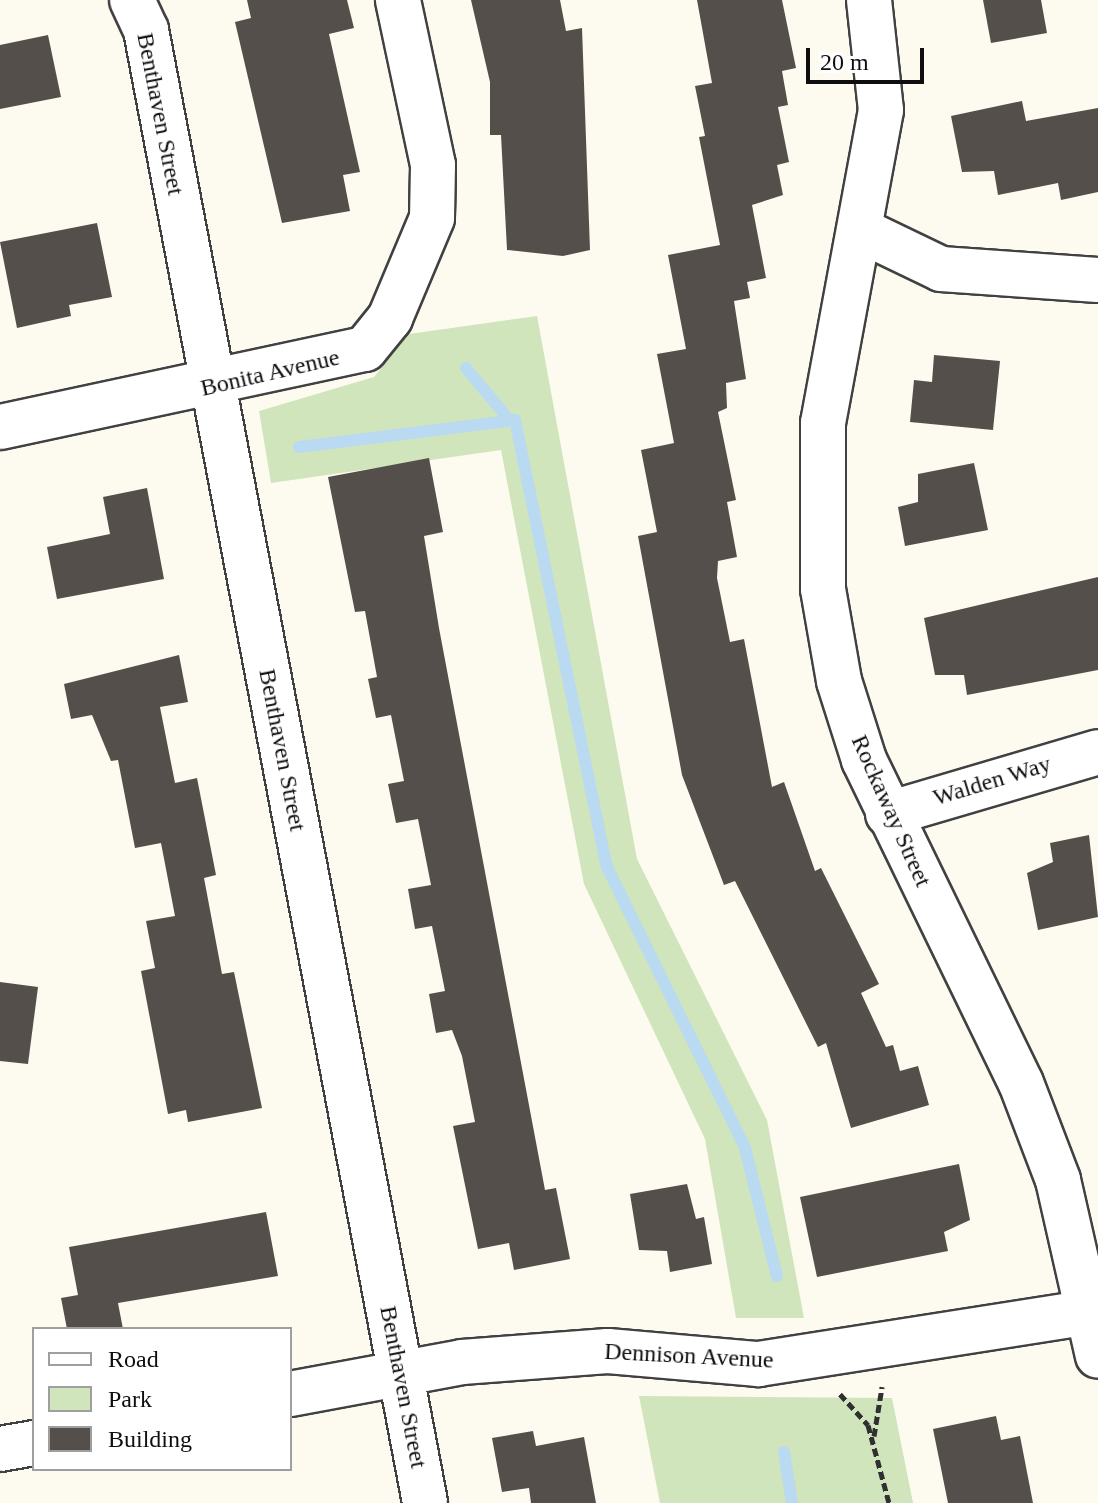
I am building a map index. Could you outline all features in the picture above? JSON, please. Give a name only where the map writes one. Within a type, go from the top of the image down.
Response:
[{"type":"street","name":"Benthaven Street","points":[[132,0],[146,30],[425,1503]]},
{"type":"street","name":"Bonita Avenue","points":[[0,427],[213,386],[365,349],[390,318],[432,218],[433,165],[398,0]]},
{"type":"street","name":"Rockaway Street","points":[[869,0],[881,110],[823,423],[818,507],[839,681],[888,814],[1021,1083],[1058,1180],[1089,1312]]},
{"type":"street","points":[[860,230],[941,269],[1098,280]]},
{"type":"street","name":"Walden Way","points":[[888,814],[1098,752]]},
{"type":"street","points":[[1089,1312],[1098,1356]]},
{"type":"street","name":"Dennison Avenue","points":[[292,1394],[401,1373],[608,1351],[758,1364],[1089,1312]]},
{"type":"street","points":[[0,1449],[32,1443]]},
{"type":"path","points":[[882,1385],[874,1441],[889,1503]]},
{"type":"path","points":[[838,1391],[874,1441]]},
{"type":"green space","points":[[537,316],[637,859],[767,1120],[804,1318],[736,1318],[705,1139],[584,884],[501,450],[271,483],[259,411],[374,377],[409,334]]},
{"type":"green space","points":[[639,1396],[892,1398],[913,1503],[660,1503]]},
{"type":"building","points":[[247,0],[347,0],[354,28],[329,34],[360,172],[343,175],[350,211],[282,223],[235,22],[251,18]]},
{"type":"building","points":[[471,0],[560,0],[566,31],[582,28],[590,250],[563,256],[507,250],[501,135],[490,135],[490,82]]},
{"type":"building","points":[[697,0],[782,0],[796,68],[782,71],[788,105],[778,107],[789,162],[777,165],[783,195],[752,205],[766,278],[747,282],[750,298],[734,301],[746,379],[726,383],[727,408],[718,412],[736,500],[727,502],[737,557],[718,561],[717,578],[730,642],[744,639],[772,787],[784,782],[815,871],[821,868],[879,984],[861,993],[886,1047],[893,1045],[900,1071],[918,1066],[929,1105],[851,1128],[826,1043],[818,1047],[735,881],[724,885],[682,775],[638,536],[657,532],[641,450],[674,443],[657,354],[686,349],[668,255],[720,245],[699,137],[705,136],[695,86],[712,83]]},
{"type":"building","points":[[983,0],[1041,0],[1047,33],[991,43]]},
{"type":"building","points":[[48,35],[61,97],[0,109],[0,45]]},
{"type":"building","points":[[1022,101],[1026,121],[1098,108],[1098,192],[1061,200],[1058,183],[998,195],[994,171],[962,172],[951,116]]},
{"type":"building","points":[[97,223],[112,297],[69,305],[71,316],[17,328],[0,242]]},
{"type":"building","points":[[934,355],[1000,361],[993,430],[910,422],[914,380],[932,382]]},
{"type":"building","points":[[429,458],[443,532],[424,536],[439,628],[545,1190],[556,1188],[570,1259],[514,1270],[509,1243],[478,1249],[453,1126],[475,1122],[462,1056],[452,1030],[436,1033],[429,994],[445,991],[432,926],[415,929],[408,889],[431,885],[418,819],[396,823],[388,784],[404,781],[391,715],[376,718],[368,679],[377,677],[365,611],[355,612],[328,477]]},
{"type":"building","points":[[974,463],[988,530],[905,546],[898,507],[918,502],[918,474]]},
{"type":"building","points":[[147,488],[164,579],[57,599],[47,547],[110,534],[103,497]]},
{"type":"building","points":[[1098,577],[1098,670],[967,695],[964,675],[935,675],[924,618]]},
{"type":"building","points":[[179,655],[188,702],[160,707],[175,783],[197,778],[216,875],[204,878],[222,974],[234,972],[262,1108],[188,1122],[186,1110],[168,1114],[141,971],[155,968],[146,921],[175,916],[161,843],[135,848],[118,760],[111,761],[92,715],[71,719],[64,684]]},
{"type":"building","points":[[1089,835],[1098,917],[1038,930],[1027,873],[1053,862],[1050,843]]},
{"type":"building","points":[[0,982],[38,987],[28,1064],[0,1061]]},
{"type":"building","points":[[959,1164],[970,1220],[944,1232],[948,1251],[817,1277],[800,1197]]},
{"type":"building","points":[[687,1184],[696,1219],[704,1217],[712,1264],[670,1272],[667,1251],[639,1250],[630,1194]]},
{"type":"building","points":[[266,1212],[278,1276],[118,1303],[123,1327],[67,1327],[61,1298],[78,1295],[69,1247]]},
{"type":"building","points":[[996,1416],[1001,1440],[1020,1436],[1033,1503],[948,1503],[933,1429]]},
{"type":"building","points":[[533,1431],[536,1446],[584,1437],[596,1503],[531,1503],[529,1488],[502,1492],[492,1438]]},
{"type":"waterway","points":[[466,368],[506,416]]},
{"type":"waterway","points":[[299,447],[515,420],[607,867],[745,1148],[777,1276]]},
{"type":"waterway","points":[[784,1452],[792,1503]]}]
